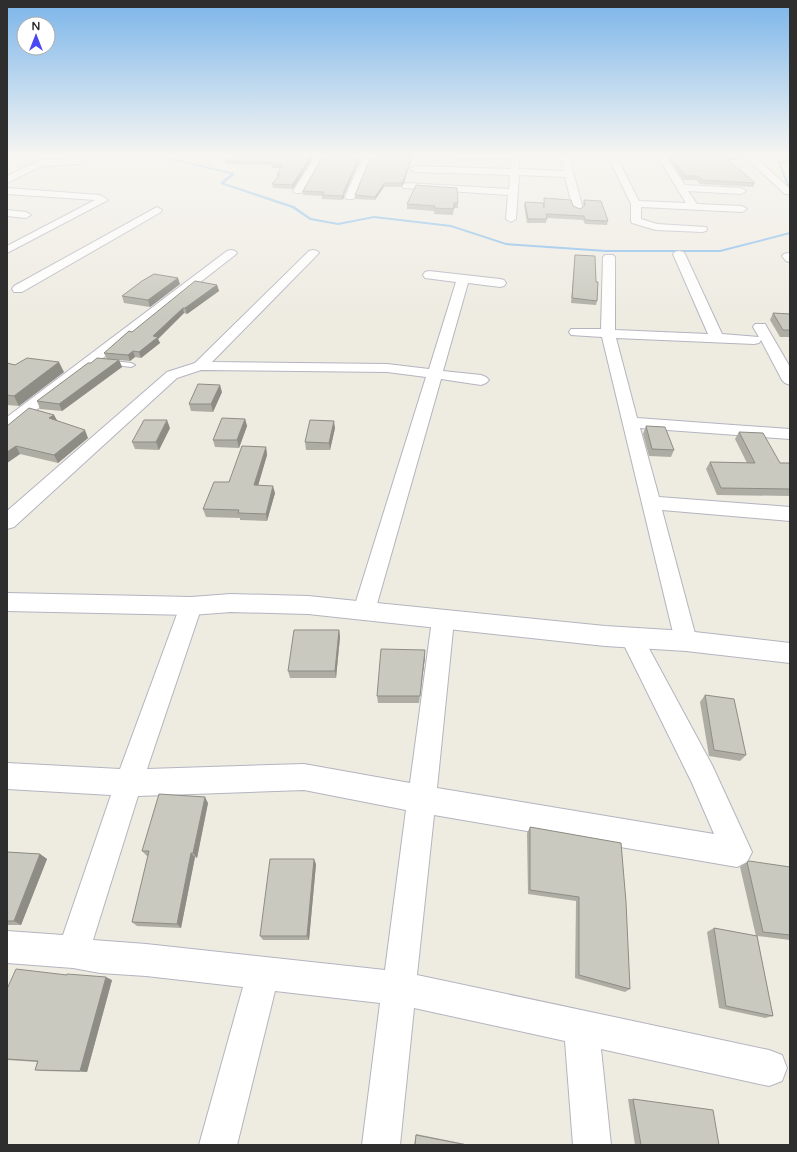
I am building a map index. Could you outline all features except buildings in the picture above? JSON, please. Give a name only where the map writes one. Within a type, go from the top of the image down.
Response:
[{"type":"street","points":[[7,250],[87,208]]},
{"type":"street","points":[[511,219],[512,208]]},
{"type":"street","points":[[636,208],[636,221],[656,227],[702,229]]},
{"type":"street","points":[[722,208],[742,209]]},
{"type":"street","points":[[11,291],[157,210]]},
{"type":"street","points":[[7,213],[26,214]]},
{"type":"street","points":[[7,425],[231,253]]},
{"type":"street","points":[[200,366],[313,253]]},
{"type":"street","points":[[679,254],[717,338]]},
{"type":"street","points":[[609,257],[608,334],[686,641]]},
{"type":"street","points":[[429,275],[500,284]]},
{"type":"street","points":[[364,611],[463,280]]},
{"type":"street","points":[[576,332],[717,338],[757,334],[790,380]]},
{"type":"street","points":[[7,522],[172,375],[200,366],[387,368],[480,380]]},
{"type":"street","points":[[630,422],[790,434]]},
{"type":"street","points":[[651,503],[790,514]]},
{"type":"street","points":[[7,602],[192,606],[231,603],[308,605],[413,615],[443,620],[686,641],[790,653]]},
{"type":"street","points":[[73,952],[129,783],[192,606]]},
{"type":"street","points":[[381,1145],[398,988],[443,620]]},
{"type":"street","points":[[7,776],[129,783],[304,777],[421,799],[737,852],[702,774],[631,637]]},
{"type":"street","points":[[7,947],[73,952],[100,957],[146,960],[398,988],[769,1068]]},
{"type":"street","points":[[218,1145],[263,973]]},
{"type":"street","points":[[582,1028],[592,1145]]},
{"type":"lane","points":[[90,360],[131,365]]},
{"type":"waterway","points":[[294,208],[310,219],[338,224],[374,217],[451,226],[506,244],[606,251],[720,251],[790,233]]}]
